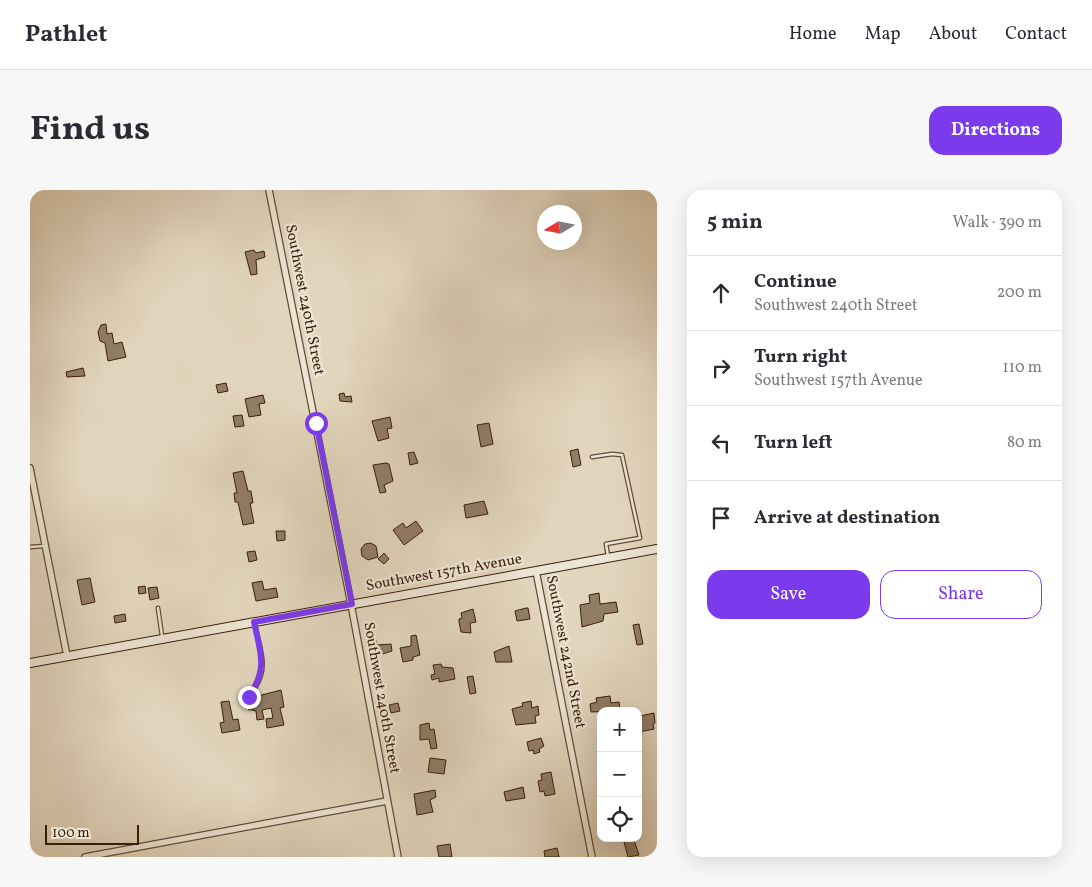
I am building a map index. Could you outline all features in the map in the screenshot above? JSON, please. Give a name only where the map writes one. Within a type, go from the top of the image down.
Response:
[{"type":"street","name":"Southwest 240th Street","points":[[269,190],[352,604],[398,857]]},
{"type":"street","points":[[30,468],[67,656]]},
{"type":"street","name":"Southwest 157th Avenue","points":[[30,662],[657,549]]},
{"type":"street","name":"Southwest 242nd Street","points":[[536,570],[592,857]]},
{"type":"street","points":[[85,857],[387,801]]},
{"type":"lane","points":[[592,457],[622,455],[640,538],[606,544],[608,558]]},
{"type":"lane","points":[[30,547],[45,546]]},
{"type":"lane","points":[[158,608],[163,638]]},
{"type":"lane","points":[[250,708],[249,697],[261,675],[262,666],[254,622]]},
{"type":"building","points":[[254,250],[256,253],[264,251],[265,257],[256,260],[257,274],[251,275],[245,252]]},
{"type":"building","points":[[106,324],[107,334],[112,333],[114,344],[122,342],[126,357],[108,361],[105,343],[100,341],[98,332],[101,325]]},
{"type":"building","points":[[83,368],[85,376],[67,377],[66,372]]},
{"type":"building","points":[[226,383],[228,391],[218,393],[216,385]]},
{"type":"building","points":[[344,393],[345,397],[351,396],[352,402],[340,401],[339,394]]},
{"type":"building","points":[[263,395],[265,403],[259,404],[261,415],[249,417],[245,399]]},
{"type":"building","points":[[242,415],[244,426],[235,427],[233,416]]},
{"type":"building","points":[[390,417],[392,428],[387,429],[389,438],[378,441],[372,421]]},
{"type":"building","points":[[489,423],[493,444],[481,447],[477,425]]},
{"type":"building","points":[[578,449],[581,465],[573,467],[570,451]]},
{"type":"building","points":[[414,452],[418,463],[410,465],[408,453]]},
{"type":"building","points":[[389,464],[393,481],[384,485],[386,492],[380,493],[373,465]]},
{"type":"building","points":[[243,471],[248,491],[251,491],[253,503],[250,503],[254,523],[243,525],[238,502],[235,502],[234,493],[237,493],[233,473]]},
{"type":"building","points":[[484,501],[488,514],[466,518],[464,505]]},
{"type":"building","points":[[416,521],[423,531],[404,545],[393,530],[403,523],[406,528]]},
{"type":"building","points":[[276,531],[285,531],[285,540],[277,541]]},
{"type":"building","points":[[371,543],[376,546],[378,557],[368,560],[362,556],[361,549],[365,544]]},
{"type":"building","points":[[255,551],[257,560],[249,562],[247,552]]},
{"type":"building","points":[[384,553],[389,559],[384,564],[378,559]]},
{"type":"building","points":[[90,578],[95,602],[82,605],[77,580]]},
{"type":"building","points":[[262,581],[264,590],[276,588],[278,597],[256,601],[252,583]]},
{"type":"building","points":[[145,586],[146,593],[139,594],[138,587]]},
{"type":"building","points":[[157,587],[159,598],[150,600],[148,588]]},
{"type":"building","points":[[599,593],[600,604],[616,602],[618,612],[604,614],[603,621],[582,627],[580,605],[590,603],[589,595]]},
{"type":"building","points":[[528,608],[530,619],[517,621],[515,611]]},
{"type":"building","points":[[473,609],[476,622],[470,623],[471,633],[461,632],[459,619],[462,618],[461,613]]},
{"type":"building","points":[[125,614],[126,621],[115,623],[114,616]]},
{"type":"building","points":[[639,624],[643,644],[637,645],[633,625]]},
{"type":"building","points":[[416,635],[420,655],[413,657],[413,660],[403,662],[400,648],[411,646],[411,636]]},
{"type":"building","points":[[376,640],[377,645],[391,644],[392,651],[373,657],[370,641]]},
{"type":"building","points":[[509,646],[512,662],[496,662],[494,652]]},
{"type":"building","points":[[441,664],[442,667],[453,668],[455,679],[439,682],[439,678],[432,680],[431,675],[435,674],[433,665]]},
{"type":"building","points":[[473,676],[476,693],[470,694],[467,677]]},
{"type":"building","points":[[281,690],[284,707],[280,708],[284,725],[267,728],[266,719],[273,718],[271,708],[262,710],[264,719],[257,720],[256,711],[252,710],[254,697]]},
{"type":"building","points":[[610,696],[611,703],[619,702],[620,707],[597,707],[597,712],[591,712],[590,704],[597,702],[596,698]]},
{"type":"building","points":[[229,701],[233,720],[238,719],[240,730],[222,733],[220,723],[224,722],[221,702]]},
{"type":"building","points":[[531,701],[532,708],[538,706],[539,715],[535,716],[536,723],[516,725],[512,709],[523,706],[522,703]]},
{"type":"building","points":[[398,703],[400,711],[391,713],[389,705]]},
{"type":"building","points":[[654,713],[654,729],[642,731],[642,716]]},
{"type":"building","points":[[429,723],[430,730],[434,729],[437,748],[431,749],[429,739],[420,740],[420,725]]},
{"type":"building","points":[[541,738],[544,746],[539,749],[540,752],[534,754],[533,750],[529,751],[527,742]]},
{"type":"building","points":[[430,758],[446,760],[444,774],[428,772]]},
{"type":"building","points":[[551,772],[555,794],[545,796],[544,791],[540,792],[538,781],[542,780],[541,774]]},
{"type":"building","points":[[523,787],[525,798],[506,801],[504,792]]},
{"type":"building","points":[[435,790],[436,797],[430,800],[433,812],[417,815],[414,794]]},
{"type":"building","points":[[624,842],[635,842],[639,855],[628,857]]},
{"type":"building","points":[[450,844],[452,857],[439,857],[437,846]]},
{"type":"building","points":[[557,848],[559,857],[545,857],[544,851]]},
{"type":"route","points":[[249,697],[256,687],[261,675],[262,666],[254,622],[352,604],[316,423]]}]
